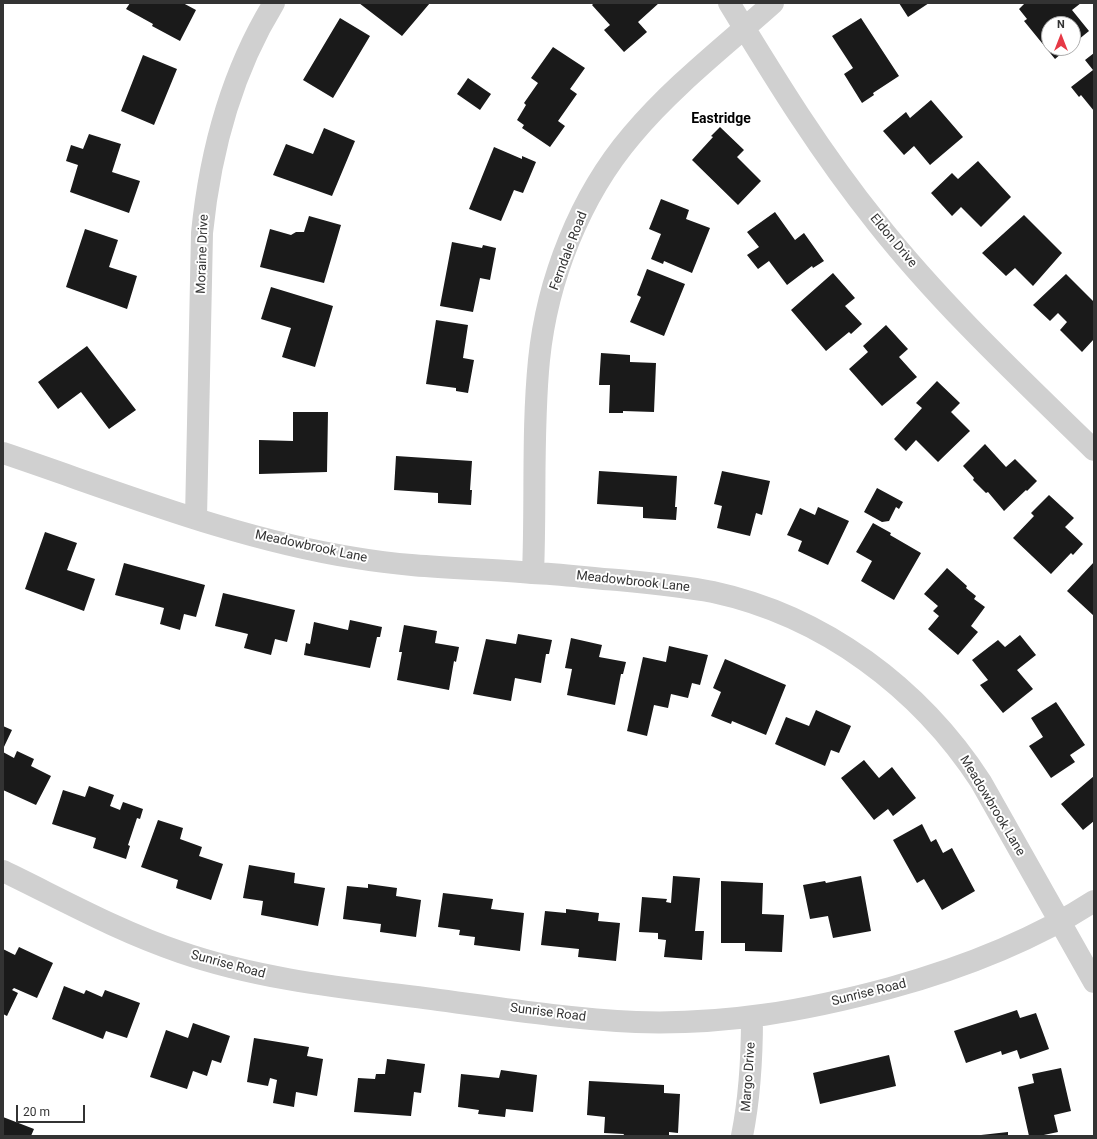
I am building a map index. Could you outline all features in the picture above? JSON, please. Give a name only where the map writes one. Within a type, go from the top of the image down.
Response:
[{"type":"street","name":"Moraine Drive","points":[[196,518],[202,233],[210,171],[231,96],[244,62],[264,18],[274,3]]},
{"type":"street","name":"Eldon Drive","points":[[729,3],[794,110],[877,223],[908,260],[971,328],[1094,450]]},
{"type":"street","name":"Ferndale Road","points":[[533,573],[539,359],[548,308],[562,261],[578,221],[602,177],[631,136],[660,104],[773,3]]},
{"type":"street","name":"Meadowbrook Lane","points":[[3,453],[196,518],[279,542],[358,558],[469,569],[673,585],[716,593],[788,616],[834,639],[908,695],[959,751],[981,782],[1094,982]]},
{"type":"street","name":"Sunrise Road","points":[[3,871],[118,928],[210,962],[275,978],[603,1020],[668,1022],[752,1018],[820,1005],[916,981],[969,964],[1017,944],[1059,922],[1094,901]]},
{"type":"street","name":"Margo Drive","points":[[742,1136],[748,1104],[751,1075],[752,1018]]},
{"type":"building","points":[[130,3],[183,3],[196,10],[180,41],[152,26],[153,24],[126,9]]},
{"type":"building","points":[[359,3],[430,3],[402,36]]},
{"type":"building","points":[[594,3],[659,3],[638,22],[647,32],[624,52],[604,30],[610,25],[592,5]]},
{"type":"building","points":[[899,3],[929,3],[908,17]]},
{"type":"building","points":[[1025,3],[1081,3],[1072,10],[1077,16],[1041,16],[1041,42],[1024,21],[1027,19],[1019,9]]},
{"type":"building","points":[[340,18],[370,36],[333,98],[303,80]]},
{"type":"building","points":[[861,18],[899,76],[873,93],[874,95],[862,103],[844,74],[853,68],[832,36]]},
{"type":"building","points":[[1081,21],[1089,31],[1081,38]]},
{"type":"building","points":[[553,47],[585,68],[570,89],[577,94],[558,121],[565,126],[550,147],[522,128],[524,125],[517,120],[526,105],[524,103],[538,83],[531,78]]},
{"type":"building","points":[[1094,53],[1094,111],[1081,95],[1079,97],[1071,87],[1093,70],[1085,60]]},
{"type":"building","points":[[143,55],[177,69],[154,125],[121,111]]},
{"type":"building","points":[[468,78],[491,94],[480,110],[457,94]]},
{"type":"building","points":[[931,100],[963,137],[930,165],[914,146],[904,155],[883,131],[906,112],[910,118]]},
{"type":"building","points":[[720,127],[744,150],[737,157],[761,181],[738,205],[692,160]]},
{"type":"building","points":[[324,128],[355,141],[332,196],[273,175],[286,144],[313,154]]},
{"type":"building","points":[[89,134],[121,144],[112,172],[140,181],[129,213],[70,192],[78,165],[66,161],[71,145],[83,149]]},
{"type":"building","points":[[494,147],[522,159],[522,156],[536,162],[523,193],[514,190],[501,221],[469,209]]},
{"type":"building","points":[[978,161],[1011,197],[981,227],[961,207],[952,216],[931,193],[952,173],[958,179]]},
{"type":"building","points":[[661,199],[689,210],[686,219],[710,228],[692,273],[664,261],[663,264],[651,259],[661,234],[649,229]]},
{"type":"building","points":[[775,212],[795,240],[804,233],[824,261],[813,268],[812,266],[787,285],[769,261],[758,269],[747,255],[759,247],[747,232]]},
{"type":"building","points":[[1024,215],[1062,253],[1033,286],[1015,268],[1006,276],[982,253]]},
{"type":"building","points":[[309,216],[341,225],[324,283],[260,267],[270,229],[291,235],[296,232],[304,232]]},
{"type":"building","points":[[85,229],[118,240],[109,267],[137,276],[127,309],[66,287]]},
{"type":"building","points":[[452,242],[482,248],[483,245],[496,248],[490,280],[480,278],[473,312],[440,306]]},
{"type":"building","points":[[647,269],[685,284],[664,336],[630,322],[641,297],[637,295]]},
{"type":"building","points":[[833,273],[855,298],[845,306],[862,324],[851,334],[849,332],[826,351],[791,310]]},
{"type":"building","points":[[1066,274],[1094,302],[1094,339],[1082,352],[1060,330],[1067,322],[1058,313],[1050,321],[1033,305]]},
{"type":"building","points":[[271,287],[333,306],[315,367],[282,357],[291,328],[261,319]]},
{"type":"building","points":[[436,320],[468,325],[463,358],[474,360],[468,393],[456,391],[456,388],[426,384]]},
{"type":"building","points":[[886,325],[908,349],[899,357],[917,377],[882,406],[849,369],[868,352],[863,346]]},
{"type":"building","points":[[87,346],[136,410],[109,429],[81,392],[58,409],[38,382]]},
{"type":"building","points":[[601,353],[630,355],[630,362],[656,363],[654,412],[623,411],[623,413],[609,413],[610,385],[599,385]]},
{"type":"building","points":[[937,381],[960,403],[951,412],[970,431],[938,462],[916,440],[906,451],[894,439],[922,408],[916,403]]},
{"type":"building","points":[[293,412],[328,412],[327,472],[259,474],[259,440],[293,441]]},
{"type":"building","points":[[985,444],[1006,467],[1015,459],[1037,481],[1004,511],[988,492],[986,493],[973,480],[974,478],[963,466]]},
{"type":"building","points":[[396,456],[472,461],[470,490],[472,490],[471,505],[438,503],[438,493],[394,490]]},
{"type":"building","points":[[599,471],[677,476],[675,507],[677,507],[676,520],[643,518],[643,507],[597,504]]},
{"type":"building","points":[[722,471],[770,481],[762,515],[756,513],[750,536],[717,528],[722,506],[714,504]]},
{"type":"building","points":[[877,488],[903,502],[899,509],[896,507],[889,521],[882,522],[864,512]]},
{"type":"building","points":[[1049,495],[1074,518],[1065,527],[1083,544],[1073,555],[1071,553],[1051,574],[1013,538],[1034,516],[1031,513]]},
{"type":"building","points":[[818,507],[849,521],[828,565],[798,551],[802,541],[787,535],[800,508],[815,515]]},
{"type":"building","points":[[873,523],[921,553],[894,600],[861,581],[872,561],[856,552]]},
{"type":"building","points":[[45,532],[77,543],[67,570],[95,579],[84,611],[25,589]]},
{"type":"building","points":[[1094,562],[1094,616],[1067,591]]},
{"type":"building","points":[[124,563],[205,585],[196,617],[184,614],[180,630],[160,624],[164,608],[115,595]]},
{"type":"building","points":[[947,568],[976,596],[974,599],[985,607],[971,626],[978,632],[958,655],[928,629],[939,616],[933,611],[938,606],[924,594]]},
{"type":"building","points":[[223,593],[295,610],[287,642],[275,639],[271,655],[244,648],[248,634],[215,626]]},
{"type":"building","points":[[350,620],[382,627],[380,637],[377,637],[370,668],[304,655],[306,643],[310,644],[314,622],[348,630]]},
{"type":"building","points":[[404,625],[437,631],[435,643],[459,647],[456,662],[454,661],[449,690],[397,680],[402,652],[399,652]]},
{"type":"building","points":[[518,634],[552,640],[549,654],[546,654],[541,683],[515,678],[511,701],[473,694],[486,639],[516,644]]},
{"type":"building","points":[[1020,635],[1036,655],[1017,670],[1033,689],[1003,713],[980,685],[988,680],[972,660],[998,640],[1005,647]]},
{"type":"building","points":[[571,638],[602,645],[599,657],[626,662],[623,674],[621,674],[615,705],[567,695],[572,669],[565,668]]},
{"type":"building","points":[[669,646],[708,655],[700,685],[692,683],[688,698],[671,694],[668,708],[654,705],[647,736],[627,731],[643,657],[666,662]]},
{"type":"building","points":[[725,659],[786,685],[766,735],[732,721],[731,724],[711,716],[721,692],[713,688]]},
{"type":"building","points":[[1056,702],[1085,745],[1070,755],[1075,762],[1051,778],[1029,746],[1043,737],[1031,718]]},
{"type":"building","points":[[816,710],[851,726],[839,753],[831,750],[825,766],[775,744],[786,717],[809,726]]},
{"type":"building","points":[[3,726],[12,730],[3,749]]},
{"type":"building","points":[[17,751],[34,759],[31,766],[51,776],[36,805],[3,790],[3,752],[14,758]]},
{"type":"building","points":[[864,760],[879,778],[892,767],[916,798],[893,816],[888,809],[874,820],[841,778]]},
{"type":"building","points":[[1094,776],[1094,821],[1083,830],[1061,804]]},
{"type":"building","points":[[89,786],[114,795],[110,806],[120,810],[123,802],[143,809],[140,819],[137,818],[128,845],[130,846],[126,859],[93,848],[96,838],[52,824],[63,790],[85,797]]},
{"type":"building","points":[[158,820],[183,828],[180,839],[202,847],[199,856],[223,864],[211,900],[176,888],[178,880],[141,867]]},
{"type":"building","points":[[922,824],[931,842],[936,839],[943,853],[952,848],[975,891],[942,910],[924,879],[917,883],[893,840]]},
{"type":"building","points":[[249,865],[295,873],[294,883],[325,888],[318,926],[261,915],[263,901],[243,898]]},
{"type":"building","points":[[673,876],[700,878],[695,931],[704,931],[702,960],[664,957],[666,940],[658,939],[658,933],[639,932],[642,897],[667,899],[666,902],[671,903]]},
{"type":"building","points":[[861,876],[871,931],[833,938],[828,916],[810,919],[803,885],[825,881],[826,883]]},
{"type":"building","points":[[721,881],[763,883],[762,914],[784,915],[782,952],[745,951],[745,943],[721,943]]},
{"type":"building","points":[[368,884],[397,888],[396,896],[421,900],[416,937],[380,932],[381,924],[343,919],[347,886],[368,888]]},
{"type":"building","points":[[443,893],[493,899],[491,909],[524,913],[520,951],[474,945],[475,937],[459,935],[460,930],[438,927]]},
{"type":"building","points":[[566,909],[599,913],[598,921],[620,923],[616,961],[578,957],[579,949],[541,945],[545,911],[566,913]]},
{"type":"building","points":[[19,947],[53,963],[37,998],[14,988],[12,990],[18,993],[7,1016],[3,1014],[3,949],[15,955]]},
{"type":"building","points":[[64,986],[84,994],[86,990],[102,997],[105,990],[140,1003],[127,1038],[106,1031],[103,1039],[52,1019]]},
{"type":"building","points":[[1017,1010],[1020,1018],[1036,1013],[1049,1049],[1020,1059],[1017,1050],[1002,1055],[1001,1051],[966,1063],[954,1031]]},
{"type":"building","points":[[193,1023],[230,1036],[221,1063],[212,1060],[207,1076],[193,1071],[187,1089],[150,1077],[166,1030],[188,1038]]},
{"type":"building","points":[[254,1038],[309,1047],[307,1056],[323,1059],[317,1096],[296,1092],[294,1107],[273,1103],[277,1080],[270,1078],[268,1086],[247,1082]]},
{"type":"building","points":[[889,1055],[896,1086],[820,1104],[813,1073]]},
{"type":"building","points":[[387,1059],[425,1064],[421,1093],[414,1092],[411,1116],[354,1112],[358,1078],[375,1079],[376,1074],[385,1074]]},
{"type":"building","points":[[1061,1068],[1071,1111],[1054,1115],[1058,1132],[1039,1136],[1029,1136],[1018,1087],[1034,1083],[1032,1074]]},
{"type":"building","points":[[501,1070],[537,1075],[533,1112],[506,1109],[505,1117],[478,1114],[479,1110],[458,1107],[461,1074],[499,1078]]},
{"type":"building","points":[[589,1081],[664,1085],[664,1093],[680,1094],[678,1133],[669,1132],[669,1136],[623,1136],[624,1134],[604,1133],[605,1117],[587,1115]]},
{"type":"building","points":[[3,1117],[34,1129],[31,1136],[3,1136]]},
{"type":"building","points":[[1008,1132],[1008,1136],[981,1136],[981,1135]]},
{"type":"district","name":"Eastridge","points":[[721,119]]}]
